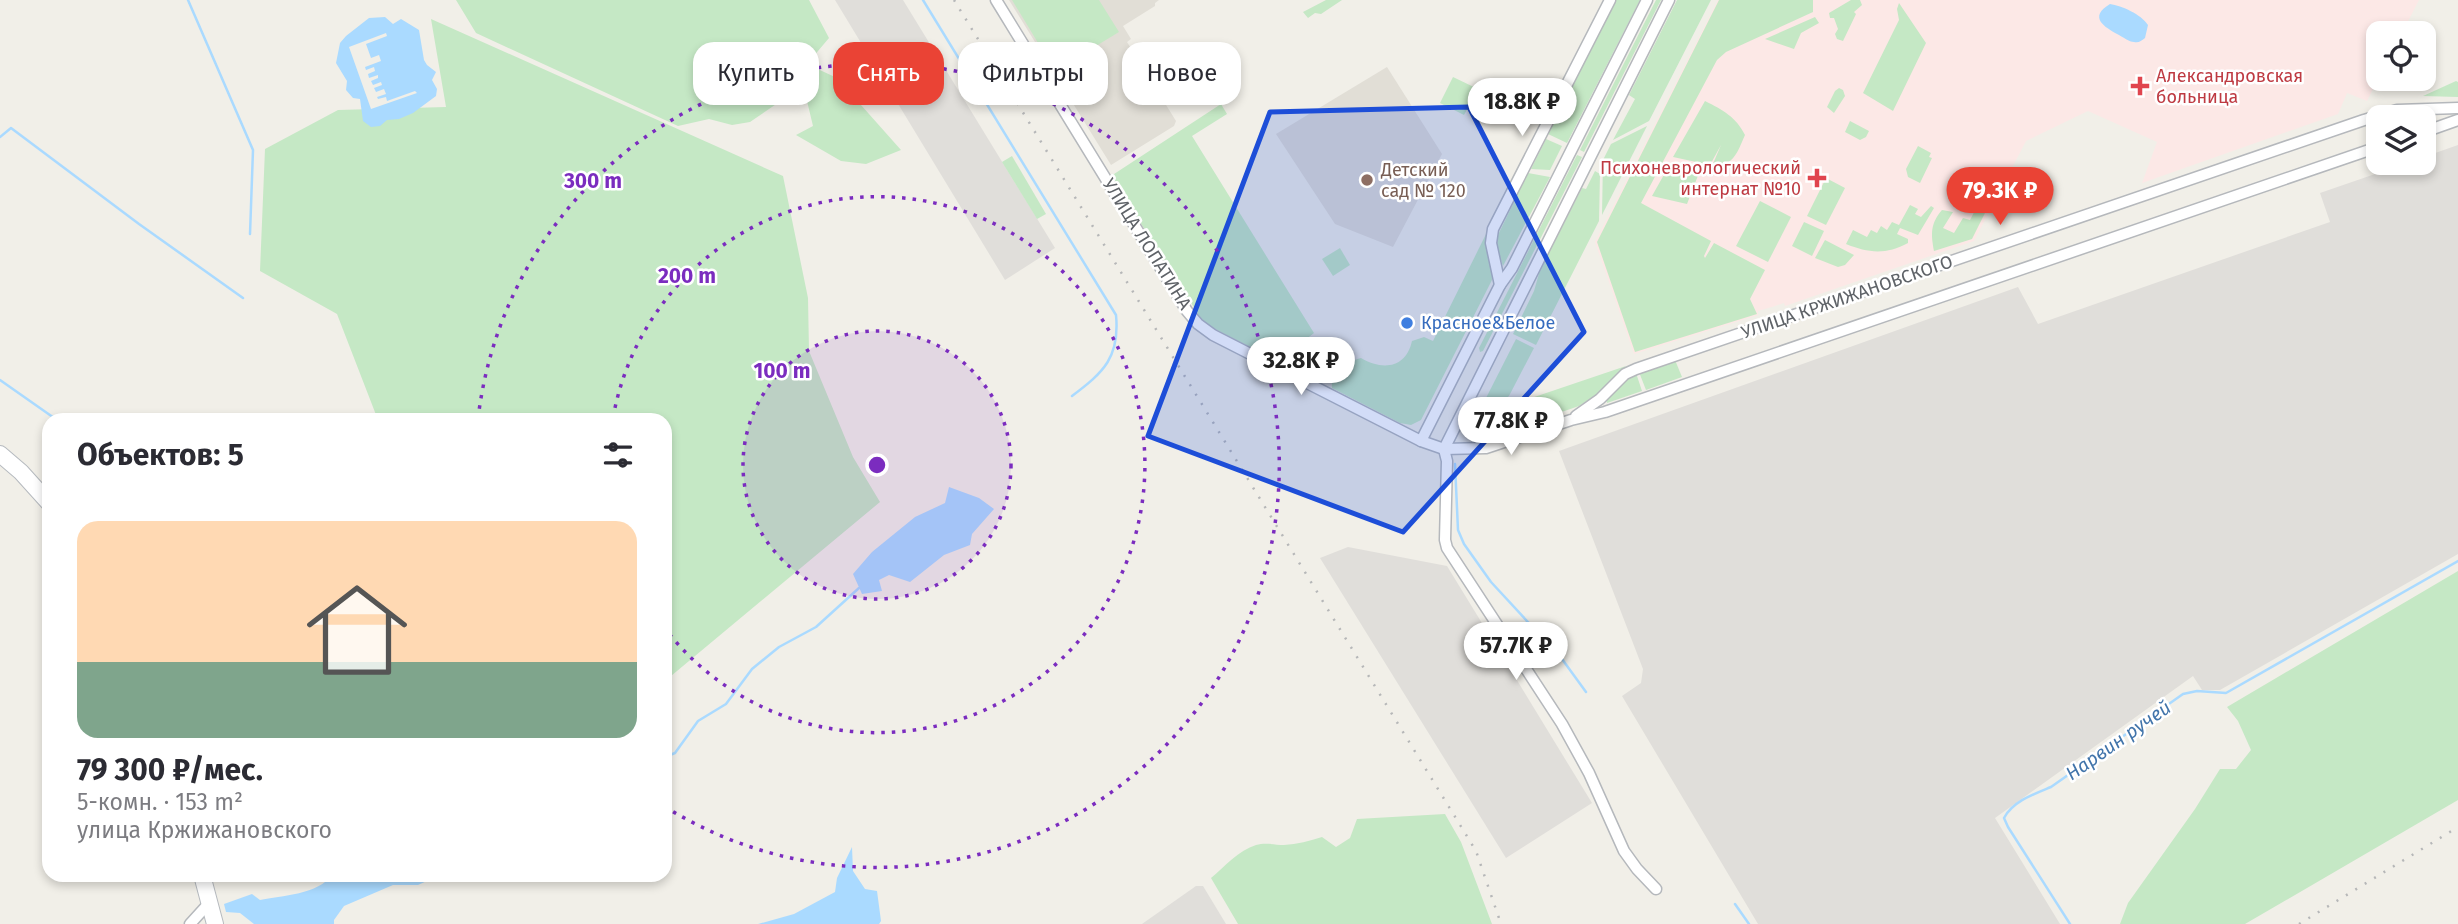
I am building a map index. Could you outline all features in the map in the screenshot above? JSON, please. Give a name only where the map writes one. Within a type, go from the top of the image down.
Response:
[{"type":"street","name":"УЛИЦА ЛОПАТИНА","points":[[996,0],[1198,324],[1213,335],[1421,441],[1444,449]]},
{"type":"street","points":[[1500,285],[1491,243],[1493,229],[1610,0]]},
{"type":"street","points":[[1421,441],[1647,0]]},
{"type":"street","points":[[1656,889],[1624,851],[1589,773],[1562,724],[1447,548],[1447,461],[1444,449],[1669,0]]},
{"type":"street","points":[[2439,108],[2443,117],[2439,126]]},
{"type":"street","name":"УЛИЦА КРЖИЖАНОВСКОГО","points":[[1571,420],[1600,399],[1625,374],[1674,356],[2364,120],[2397,110],[2458,108]]},
{"type":"street","points":[[2436,127],[2458,120]]},
{"type":"street","name":"УЛИЦА КРЖИЖАНОВСКОГО","points":[[1444,449],[1486,448],[1571,420],[1605,412],[2366,151]]},
{"type":"street","points":[[1600,399],[1605,412]]},
{"type":"street","points":[[0,454],[42,495]]},
{"type":"street","points":[[204,882],[215,924]]},
{"type":"street","points":[[190,924],[209,902]]},
{"type":"highlighted area","points":[[1469,107],[1584,332],[1403,532],[1148,436],[1270,112]]},
{"type":"shaded area","points":[[835,0],[903,0],[929,42],[860,42]]},
{"type":"shaded area","points":[[1009,0],[1159,0],[1155,6],[1123,26],[1131,39],[1122,42],[1122,105],[1166,105],[1176,121],[1174,126],[1111,165],[1074,105],[1108,105],[1108,42],[1035,42]]},
{"type":"shaded area","points":[[1718,0],[2419,0],[2408,21],[2366,21],[2366,91],[2372,91],[2367,101],[2347,93],[2338,114],[2142,183],[2157,142],[2088,111],[2026,141],[1974,241],[1634,354],[1595,242]]},
{"type":"shaded area","points":[[944,67],[958,90],[958,105],[967,105],[1055,248],[1005,280],[899,105],[944,105]]},
{"type":"shaded area","name":"Детский сад № 120","points":[[1387,67],[1442,154],[1393,247],[1335,224],[1276,134]]},
{"type":"shaded area","points":[[2458,145],[2458,554],[2220,690],[2202,690],[2193,676],[1995,818],[2060,924],[1758,924],[1622,696],[1641,683],[1643,669],[1559,451],[2018,287],[2038,324],[2330,222],[2320,193],[2372,175],[2436,175],[2436,153]]},
{"type":"shaded area","points":[[1348,547],[1447,566],[1592,803],[1506,858],[1320,558]]},
{"type":"shaded area","points":[[1196,886],[1203,886],[1226,924],[1142,924]]},
{"type":"green space","points":[[456,0],[809,0],[829,38],[819,50],[819,42],[693,42],[693,105],[775,105],[750,122],[732,125],[709,119],[678,126],[476,33]]},
{"type":"green space","points":[[1012,0],[1099,0],[1119,32],[1103,42],[1037,42]]},
{"type":"green space","points":[[1326,0],[1342,0],[1321,14],[1315,13],[1308,18],[1303,12]]},
{"type":"green space","points":[[1616,0],[1640,0],[1567,143],[1548,134]]},
{"type":"green space","points":[[1656,0],[1661,0],[1584,152],[1580,150]]},
{"type":"green space","points":[[1677,0],[1711,0],[1649,121],[1613,140],[1635,99],[1629,95]]},
{"type":"green space","points":[[1719,0],[1813,0],[1813,12],[1726,52],[1717,60],[1641,203],[1711,241],[1705,258],[1714,243],[1765,270],[1750,299],[1757,314],[1635,352],[1597,242]]},
{"type":"green space","points":[[1851,0],[1860,0],[1862,5],[1854,12],[1856,14],[1843,41],[1837,39],[1835,34],[1838,29],[1829,13]]},
{"type":"green space","points":[[1899,3],[1926,43],[1893,111],[1863,93],[1899,20]]},
{"type":"green space","points":[[1815,17],[1819,23],[1801,33],[1794,49],[1765,39]]},
{"type":"green space","points":[[431,19],[783,176],[808,298],[809,351],[853,457],[880,502],[672,675],[672,413],[375,413],[337,314],[260,271],[265,149],[338,110],[446,107]]},
{"type":"green space","points":[[819,70],[833,76],[833,105],[861,105],[901,150],[866,164],[841,161],[796,135],[813,126],[808,105],[819,105]]},
{"type":"green space","points":[[1453,77],[1478,89],[1464,115],[1440,103]]},
{"type":"green space","points":[[2458,82],[2458,97],[2423,96]]},
{"type":"green space","points":[[1839,88],[1845,96],[1834,113],[1827,107]]},
{"type":"green space","points":[[1705,101],[1728,115],[1745,135],[1734,157],[1725,164],[1712,166],[1721,145],[1710,165],[1673,157]]},
{"type":"green space","points":[[1222,105],[1227,114],[1192,136],[1314,333],[1278,361],[1209,326],[1200,317],[1111,176]]},
{"type":"green space","points":[[1850,121],[1869,131],[1866,137],[1860,140],[1845,132]]},
{"type":"green space","points":[[1647,126],[1602,215],[1603,160],[1611,144]]},
{"type":"green space","points":[[1546,139],[1562,146],[1550,170],[1531,169]]},
{"type":"green space","points":[[1918,146],[1931,153],[1929,157],[1932,158],[1920,183],[1908,177],[1906,169]]},
{"type":"green space","points":[[1577,155],[1582,157],[1483,351],[1480,352],[1479,348]]},
{"type":"green space","points":[[1012,156],[1046,214],[1037,219],[1002,162]]},
{"type":"green space","points":[[1670,164],[1699,173],[1687,204],[1652,196]]},
{"type":"green space","points":[[1595,171],[1600,174],[1599,221],[1536,345],[1513,334],[1534,291],[1540,270],[1582,188],[1586,189]]},
{"type":"green space","points":[[1528,173],[1550,177],[1503,266],[1497,248],[1497,237]]},
{"type":"green space","points":[[1992,177],[2001,181],[1972,239],[1934,251],[1932,229],[1942,210],[1953,212],[1943,228],[1954,233],[1963,218],[1970,220],[1982,197],[1978,194],[1985,181],[1989,183]]},
{"type":"green space","points":[[1826,178],[1845,188],[1826,225],[1807,216]]},
{"type":"green space","points":[[1760,201],[1791,217],[1768,262],[1736,246]]},
{"type":"green space","points":[[1910,205],[1918,209],[1915,214],[1921,217],[1931,206],[1934,208],[1918,235],[1900,228],[1897,234],[1908,239],[1908,243],[1877,251],[1846,244],[1853,230],[1867,237],[1871,230],[1877,233],[1881,226],[1887,230],[1892,222],[1899,225]]},
{"type":"green space","points":[[1804,222],[1824,231],[1812,256],[1792,246]]},
{"type":"green space","points":[[1489,228],[1487,244],[1492,280],[1421,420],[1411,425],[1400,423],[1332,388],[1333,375],[1344,364],[1361,358],[1377,365],[1392,365],[1405,357],[1412,341],[1424,337],[1433,341]]},
{"type":"green space","points":[[1825,240],[1854,255],[1845,265],[1838,267],[1815,258]]},
{"type":"green space","points":[[1340,248],[1350,265],[1333,276],[1322,259]]},
{"type":"green space","points":[[1313,338],[1330,365],[1322,383],[1281,362]]},
{"type":"green space","points":[[1516,339],[1534,348],[1509,396],[1505,399],[1485,400]]},
{"type":"green space","points":[[1675,360],[1682,377],[1646,390],[1639,372]]},
{"type":"green space","points":[[1626,366],[1596,395],[1579,406],[1489,437],[1475,427],[1472,416],[1475,407],[1505,407]]},
{"type":"green space","points":[[1636,373],[1642,391],[1607,403],[1606,398],[1623,380]]},
{"type":"green space","points":[[2458,571],[2458,800],[2245,924],[2120,924],[2128,903],[2220,769],[2236,769],[2251,750],[2238,721],[2227,707]]},
{"type":"green space","points":[[1445,814],[1461,842],[1492,924],[1238,924],[1211,878],[1238,855],[1256,845],[1289,845],[1322,837],[1336,847],[1350,838],[1357,819]]},
{"type":"water","points":[[2110,4],[2141,17],[2148,25],[2145,38],[2139,42],[2130,41],[2104,25],[2099,17],[2100,13]]},
{"type":"water","points":[[385,17],[393,24],[401,19],[419,30],[424,60],[436,72],[432,80],[437,89],[436,96],[413,113],[371,127],[363,121],[360,99],[353,98],[346,90],[347,81],[336,63],[340,43],[369,18]],"holes":[[[386,33],[387,36],[366,44],[371,58],[379,55],[381,61],[365,67],[366,70],[374,67],[375,71],[368,74],[369,78],[378,75],[378,78],[371,81],[373,85],[381,82],[382,85],[374,88],[376,92],[384,89],[386,94],[377,97],[378,99],[386,97],[387,101],[415,91],[417,93],[371,109],[349,47]]]},
{"type":"water","points":[[949,487],[979,498],[994,509],[972,534],[970,545],[944,555],[910,582],[889,575],[879,580],[882,591],[862,594],[853,574],[872,552],[915,517],[945,503]]},
{"type":"water","points":[[852,847],[853,871],[865,889],[877,891],[881,921],[879,924],[758,924],[794,914],[835,892],[837,878]]},
{"type":"water","points":[[324,882],[425,882],[418,885],[393,885],[344,906],[334,924],[254,924],[240,913],[226,912],[224,904],[252,894],[260,900],[299,893]]},
{"type":"waterway","points":[[188,0],[253,150],[250,234]]},
{"type":"waterway","points":[[923,0],[1116,315],[1115,342],[1108,362],[1072,396]]},
{"type":"waterway","points":[[0,137],[11,128],[243,298]]},
{"type":"waterway","points":[[0,380],[47,413]]},
{"type":"waterway","name":"Нарвин ручей","points":[[1455,464],[1458,530],[1464,544],[1491,582],[1562,659],[1586,692]]},
{"type":"waterway","name":"Нарвин ручей","points":[[2070,924],[2008,827],[2004,818],[2013,807],[2051,787],[2183,694],[2197,691],[2226,693],[2458,561]]},
{"type":"waterway","name":"Нарвин ручей","points":[[672,754],[698,721],[726,704],[752,669],[779,647],[816,627],[859,588]]},
{"type":"waterway","name":"Нарвин ручей","points":[[1735,904],[1749,924]]},
{"type":"railway","points":[[954,0],[1476,851],[1501,924]]},
{"type":"railway","points":[[2299,924],[2458,827]]},
{"type":"place","name":"Александровская больница","points":[[2140,86]]},
{"type":"place","name":"Психоневрологический интернат №10","points":[[1817,178]]},
{"type":"place","name":"Детский сад № 120","points":[[1367,180]]},
{"type":"place","name":"Красное&Белое","points":[[1407,323]]}]
